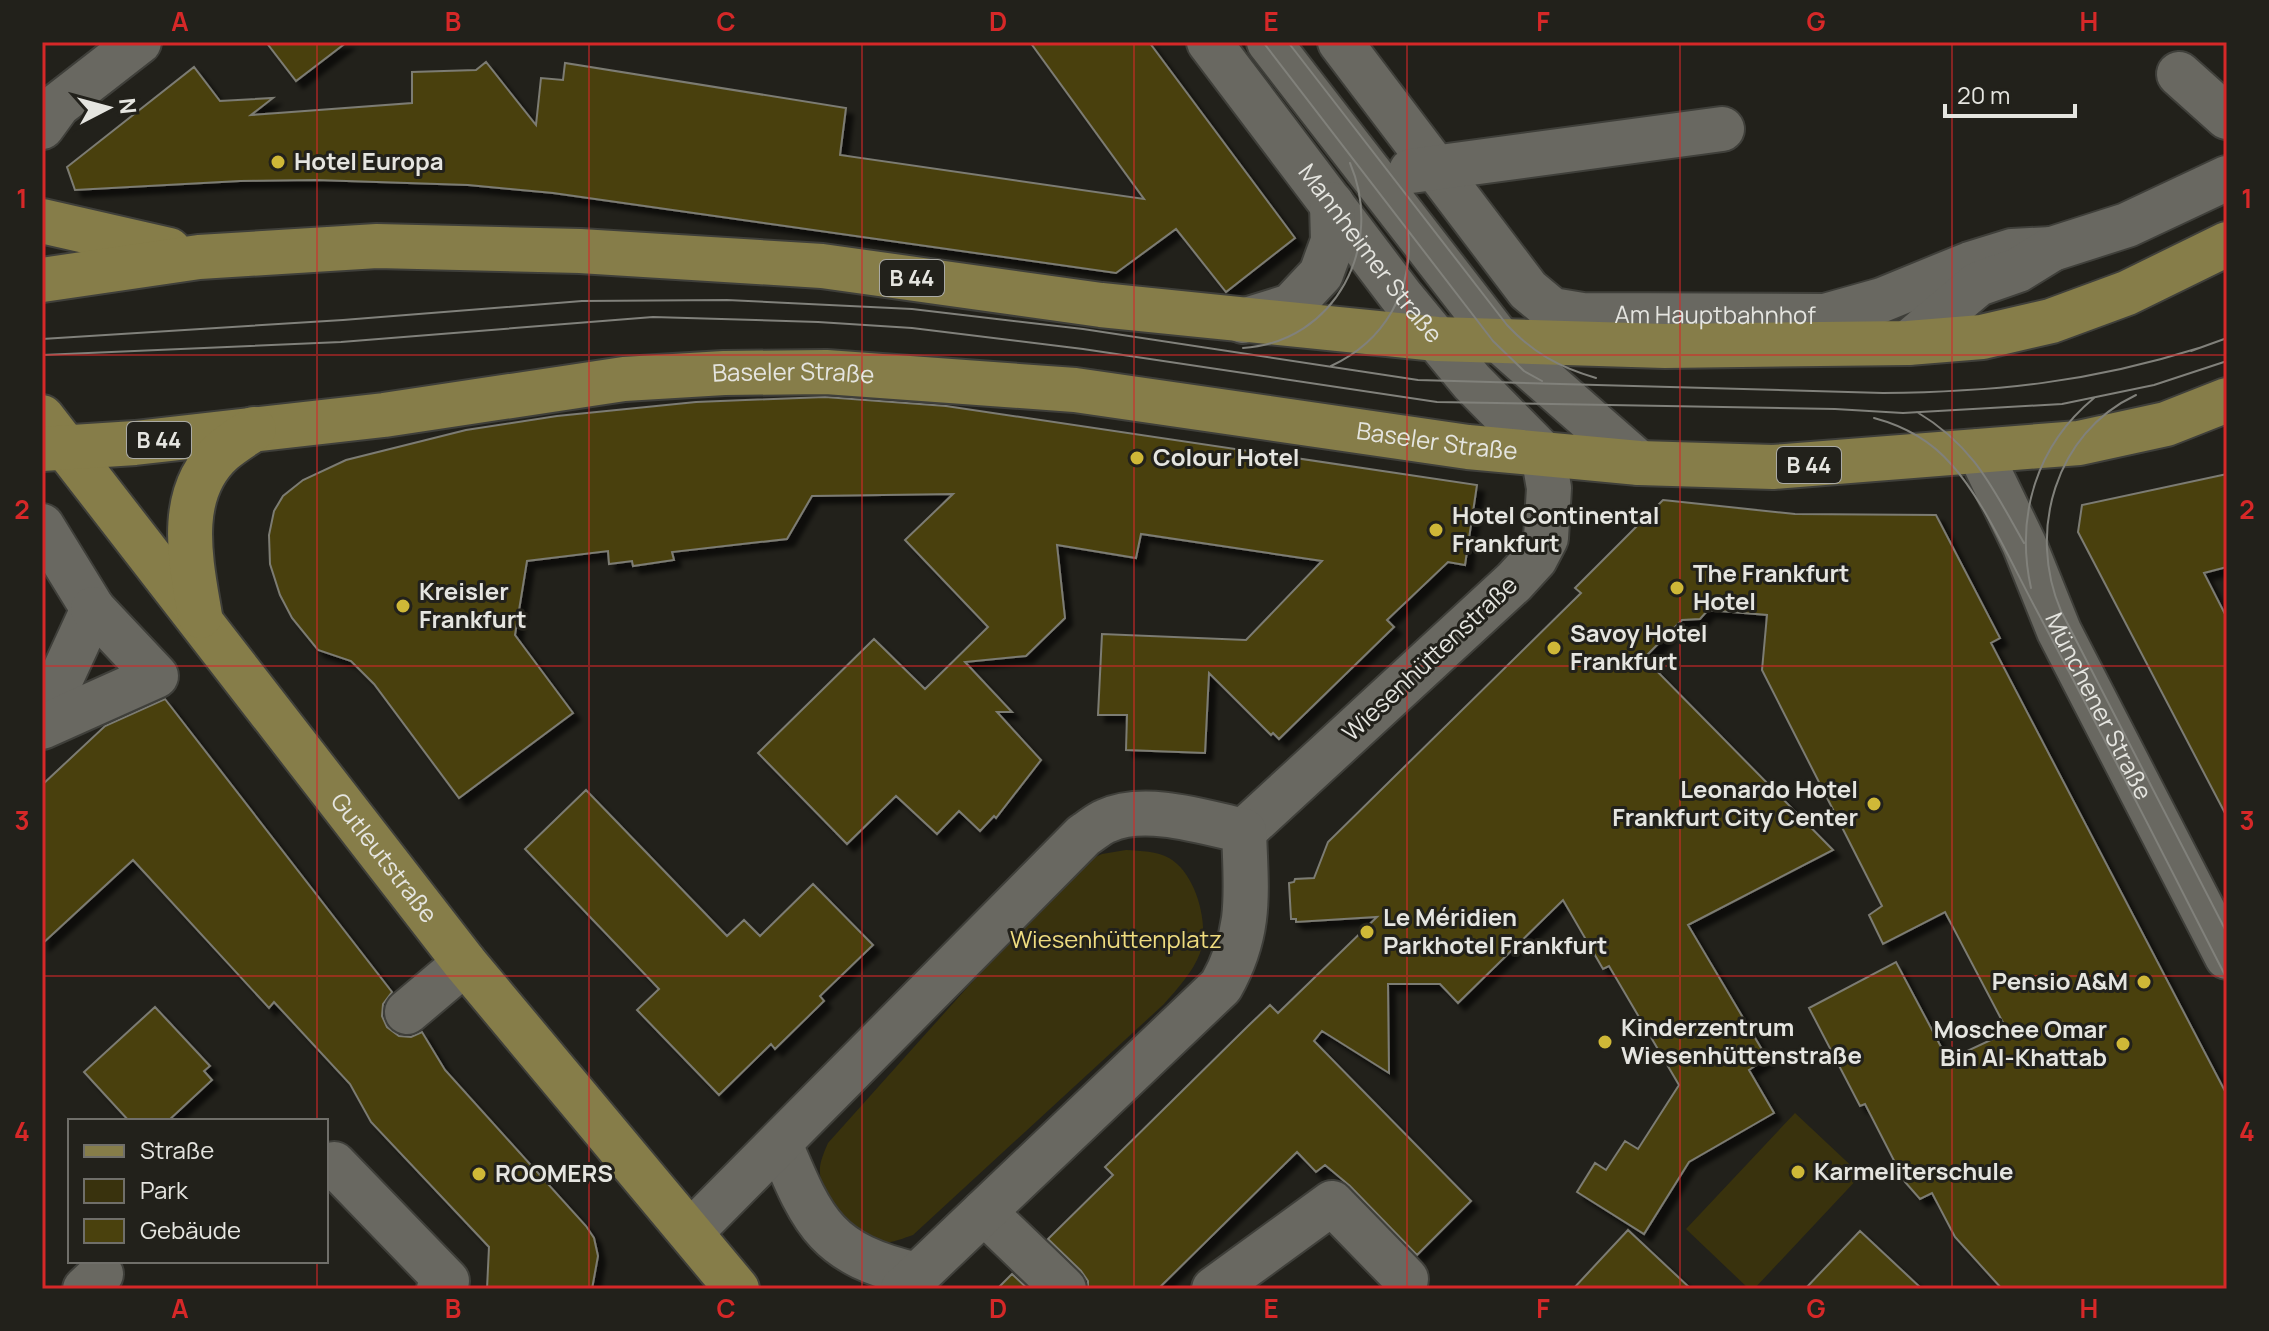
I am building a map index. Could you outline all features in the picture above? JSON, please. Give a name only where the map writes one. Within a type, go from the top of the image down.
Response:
[{"type":"main road","points":[[42,221],[199,257]]},
{"type":"main road","name":"Am Hauptbahnhof","points":[[1501,342],[1678,345],[1908,343],[1982,337],[2051,321],[2127,293],[2227,244]]},
{"type":"main road","name":"B 44","points":[[42,280],[199,257],[377,246],[580,251],[822,266],[1086,303],[1243,321],[1501,342]]},
{"type":"main road","name":"Baseler Straße","points":[[49,439],[254,429],[384,415],[624,379],[724,373],[826,372],[1075,390],[1468,447],[1543,454]]},
{"type":"main road","name":"B 44","points":[[1543,454],[1639,463],[1773,467],[1979,451],[2079,443],[2166,424],[2227,400]]},
{"type":"main road","points":[[200,619],[189,531],[193,503],[203,477],[221,453],[254,429]]},
{"type":"main road","name":"Gutleutstraße","points":[[49,439],[200,619],[465,963],[737,1289]]},
{"type":"street","points":[[42,127],[58,105],[139,42]]},
{"type":"street","name":"Mannheimer Straße","points":[[1209,42],[1437,339],[1472,382],[1543,454]]},
{"type":"street","points":[[1269,42],[1501,342],[1639,463]]},
{"type":"street","points":[[1340,42],[1434,169]]},
{"type":"street","points":[[2179,74],[2227,117]]},
{"type":"street","points":[[1373,175],[1722,129]]},
{"type":"street","name":"Am Hauptbahnhof","points":[[1434,169],[1528,290],[1552,310],[1582,315],[1825,316],[1868,305],[1970,264],[2012,251],[2052,249]]},
{"type":"street","name":"Am Hauptbahnhof","points":[[1908,343],[1978,284],[2018,270],[2052,249],[2127,225],[2227,178]]},
{"type":"street","points":[[1243,321],[1291,306],[1321,274],[1333,241],[1332,204]]},
{"type":"street","points":[[1678,345],[1724,315]]},
{"type":"street","name":"Münchener Straße","points":[[1979,451],[2024,544],[2059,631],[2227,957]]},
{"type":"street","name":"Wiesenhüttenstraße","points":[[1244,831],[1514,582],[1535,559],[1546,538],[1549,516],[1549,488],[1543,454]]},
{"type":"street","points":[[42,727],[156,676],[48,525]]},
{"type":"street","points":[[42,720],[100,597]]},
{"type":"street","points":[[691,1232],[1084,835],[1107,820],[1168,814],[1244,831],[1246,913],[1233,965],[1221,986],[910,1282],[841,1246],[818,1222],[800,1192],[780,1144]]},
{"type":"street","points":[[407,1012],[465,963]]},
{"type":"street","points":[[334,1164],[447,1281],[439,1289]]},
{"type":"street","points":[[1214,1289],[1332,1203],[1406,1279]]},
{"type":"street","points":[[984,1212],[1064,1289]]},
{"type":"green space","name":"Wiesenhüttenplatz","points":[[1126,850],[1169,858],[1187,875],[1198,901],[1203,928],[1200,953],[1189,974],[1164,1004],[913,1235],[881,1243],[856,1232],[837,1212],[820,1178],[822,1158],[828,1143],[1076,866],[1102,854]]},
{"type":"green space","points":[[1795,1113],[1861,1175],[1754,1289],[1749,1289],[1686,1229]]},
{"type":"building","points":[[266,42],[347,42],[296,81]]},
{"type":"building","points":[[1030,42],[1149,42],[1295,238],[1226,292],[1176,229],[1116,273],[553,193],[468,185],[316,180],[75,190],[67,167],[194,67],[220,101],[273,98],[251,115],[412,103],[412,72],[476,70],[486,62],[536,125],[541,78],[563,80],[565,63],[846,108],[840,155],[1144,199]]},
{"type":"building","points":[[825,397],[946,406],[1477,485],[1465,565],[1448,562],[1387,620],[1394,627],[1279,739],[1273,733],[1271,735],[1209,673],[1205,753],[1126,750],[1127,715],[1098,715],[1102,634],[1246,640],[1322,561],[1141,534],[1136,558],[1057,545],[1065,618],[1026,656],[965,662],[1012,712],[997,712],[1041,760],[996,818],[994,816],[980,831],[959,811],[937,834],[896,796],[847,844],[758,753],[874,639],[925,689],[988,627],[905,540],[953,494],[812,496],[787,539],[672,552],[674,560],[633,566],[632,561],[609,564],[608,551],[527,561],[515,635],[573,713],[459,798],[374,684],[351,661],[318,650],[292,618],[280,595],[270,564],[269,535],[274,511],[283,496],[303,480],[346,460],[466,430],[557,416],[696,402]]},
{"type":"building","points":[[2227,474],[2227,567],[2204,573],[2227,618],[2227,817],[2078,532],[2082,505]]},
{"type":"building","points":[[1663,500],[1795,514],[1936,515],[2000,638],[1991,643],[2227,1095],[2227,1289],[2002,1289],[1955,1237],[1932,1193],[1920,1199],[1905,1182],[1865,1104],[1860,1106],[1809,1008],[1896,962],[1948,1060],[2008,1032],[1945,912],[1883,944],[1869,915],[1882,906],[1762,670],[1767,615],[1708,610],[1700,619],[1682,620],[1644,658],[1833,850],[1688,925],[1767,1058],[1749,1070],[1774,1113],[1689,1162],[1644,1234],[1577,1192],[1595,1163],[1606,1170],[1625,1141],[1638,1149],[1679,1085],[1609,966],[1603,969],[1563,900],[1458,1003],[1440,984],[1388,984],[1389,1073],[1322,1031],[1314,1041],[1471,1201],[1417,1255],[1350,1186],[1325,1165],[1316,1172],[1297,1152],[1158,1289],[1088,1289],[1088,1281],[1081,1271],[1048,1239],[1113,1175],[1105,1167],[1247,1027],[1270,1005],[1278,1013],[1377,917],[1296,922],[1296,919],[1291,919],[1289,883],[1295,879],[1314,878],[1328,842],[1581,593],[1575,588]]},
{"type":"building","points":[[165,699],[392,992],[383,1004],[382,1016],[387,1027],[399,1036],[411,1037],[422,1032],[445,1070],[586,1226],[594,1238],[598,1256],[592,1289],[487,1289],[489,1247],[371,1122],[350,1084],[274,1002],[269,1008],[133,860],[42,944],[42,785],[105,726]]},
{"type":"building","points":[[586,790],[727,936],[744,920],[760,936],[813,884],[873,945],[820,996],[824,1001],[775,1049],[771,1044],[719,1095],[637,1010],[659,989],[525,849]]},
{"type":"building","points":[[155,1007],[210,1066],[204,1071],[212,1080],[170,1119],[127,1119],[84,1072]]},
{"type":"building","points":[[1628,1230],[1691,1289],[1573,1289]]},
{"type":"building","name":"Karmeliterschule","points":[[1860,1231],[1922,1289],[1805,1289]]},
{"type":"building","points":[[1012,1274],[1028,1289],[997,1289]]},
{"type":"tram line","points":[[1263,42],[1493,341],[1524,371],[1542,381]]},
{"type":"tram line","points":[[1288,42],[1507,325],[1547,358],[1596,378]]},
{"type":"tram line","points":[[1243,348],[1276,342],[1304,328],[1327,308],[1344,284],[1356,256],[1361,226],[1359,194],[1350,163]]},
{"type":"tram line","points":[[1331,366],[1367,343],[1392,311],[1406,273],[1408,231]]},
{"type":"tram line","points":[[42,339],[582,301],[727,300],[912,309],[1083,329],[1418,380],[1883,393],[2043,383],[2120,369],[2199,348]]},
{"type":"tram line","points":[[42,355],[341,342],[653,317],[818,322],[912,328],[1083,349],[1437,402],[1903,413],[2062,404],[2154,385],[2227,361]]},
{"type":"tram line","points":[[2191,351],[2227,338]]},
{"type":"tram line","points":[[2136,395],[2108,412],[2085,434],[2068,459],[2055,488],[2048,518],[2047,549],[2051,581],[2061,611],[2227,933]]},
{"type":"tram line","points":[[2031,588],[2026,534],[2035,483],[2058,437],[2094,398]]},
{"type":"tram line","points":[[1917,412],[1953,439],[1980,469],[2024,543]]},
{"type":"tram line","points":[[1874,418],[1896,425],[1926,441],[1951,464],[1975,496],[2227,979]]},
{"type":"place","name":"Hotel Europa","points":[[278,162]]},
{"type":"place","name":"Colour Hotel","points":[[1137,458]]},
{"type":"place","name":"Hotel Continental Frankfurt","points":[[1436,530]]},
{"type":"place","name":"The Frankfurt Hotel","points":[[1677,588]]},
{"type":"place","name":"Kreisler Frankfurt","points":[[403,606]]},
{"type":"place","name":"Savoy Hotel Frankfurt","points":[[1554,648]]},
{"type":"place","name":"Leonardo Hotel Frankfurt City Center","points":[[1874,804]]},
{"type":"place","name":"Le Méridien Parkhotel Frankfurt","points":[[1367,932]]},
{"type":"place","name":"Pensio A&M","points":[[2144,982]]},
{"type":"place","name":"Kinderzentrum Wiesenhüttenstraße","points":[[1605,1042]]},
{"type":"place","name":"Moschee Omar Bin Al-Khattab","points":[[2123,1044]]},
{"type":"place","name":"Karmeliterschule","points":[[1798,1172]]},
{"type":"place","name":"ROOMERS","points":[[479,1174]]}]
